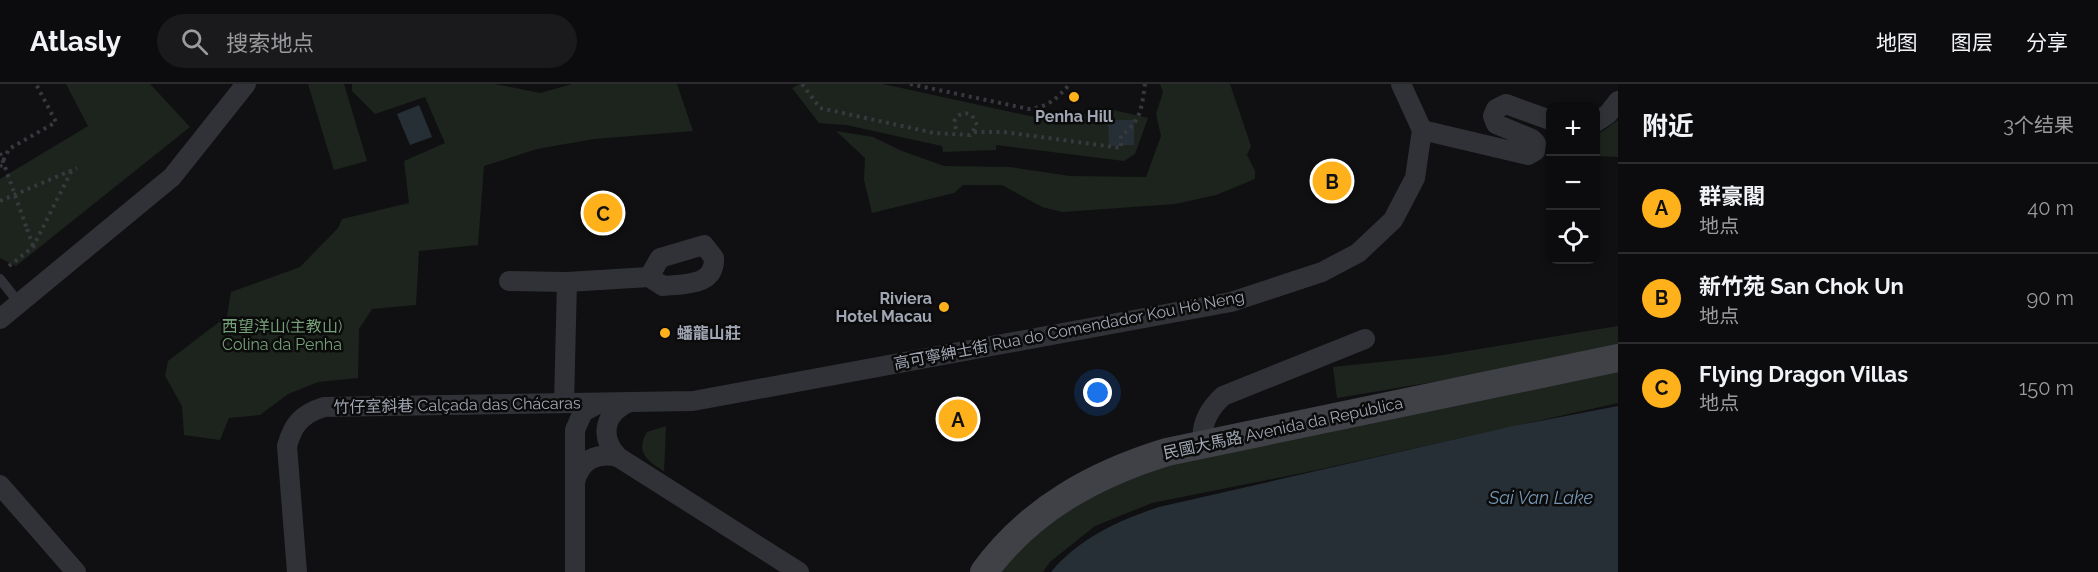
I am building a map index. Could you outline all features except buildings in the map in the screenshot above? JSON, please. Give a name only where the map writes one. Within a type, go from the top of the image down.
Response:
[{"type":"street","points":[[0,319],[172,177],[246,84]]},
{"type":"street","points":[[1401,84],[1422,130],[1528,154],[1535,151],[1536,143],[1533,139],[1496,124],[1493,116],[1496,109],[1502,105],[1509,105],[1546,118]]},
{"type":"street","points":[[1600,118],[1617,103]]},
{"type":"street","name":"高可寧紳士街 Rua do Comendador Kou Hó Neng","points":[[630,402],[693,401],[1231,302],[1322,272],[1358,253],[1393,220],[1415,178],[1422,130]]},
{"type":"street","points":[[509,281],[567,282],[649,277]]},
{"type":"street","points":[[567,282],[582,404],[575,430],[575,572]]},
{"type":"street","points":[[1203,444],[1207,415],[1223,396],[1365,339]]},
{"type":"street","name":"民國大馬路 Avenida da República","points":[[984,572],[1030,522],[1088,482],[1136,461],[1203,444],[1618,358]]},
{"type":"street","points":[[606,439],[608,420],[613,411],[630,402]]},
{"type":"street","name":"竹仔室斜巷 Calçada das Chácaras","points":[[297,572],[287,446],[298,420],[310,412],[324,407],[630,402]]},
{"type":"street","points":[[582,404],[599,422],[606,439],[618,457],[799,572]]},
{"type":"street","points":[[575,484],[581,466],[589,460],[598,456],[618,457]]},
{"type":"street","points":[[0,485],[76,572]]},
{"type":"lane","points":[[0,279],[19,303]]},
{"type":"path","points":[[0,166],[9,149],[56,122],[36,84]]},
{"type":"path","points":[[802,84],[820,108],[934,133],[957,132],[963,135],[973,132],[1004,132],[1121,148],[1121,135],[1132,129],[1141,112],[1144,84]]},
{"type":"path","points":[[910,84],[1029,109],[1042,108],[1053,102],[1070,84]]},
{"type":"path","points":[[957,132],[954,122],[957,116],[964,113],[974,118],[977,125],[973,132]]},
{"type":"path","points":[[0,153],[27,229],[33,246],[75,169],[0,201]]},
{"type":"green space","points":[[66,84],[150,84],[190,127],[16,266],[0,258],[0,179],[88,126]]},
{"type":"green space","points":[[308,84],[344,84],[367,161],[334,170]]},
{"type":"green space","name":"西望洋山(主教山) Colina da Penha","points":[[352,84],[495,84],[540,93],[572,84],[677,84],[693,131],[594,139],[537,149],[484,166],[478,245],[419,251],[416,305],[372,309],[359,329],[358,378],[318,382],[288,394],[260,415],[229,418],[220,440],[184,435],[182,406],[165,376],[168,361],[227,316],[231,292],[300,267],[338,228],[342,219],[409,203],[404,161],[445,143],[425,97],[375,114],[352,91]]},
{"type":"green space","points":[[800,84],[883,84],[1053,121],[1076,118],[1101,107],[1148,118],[1135,154],[1124,161],[996,145],[996,150],[943,152],[942,146],[846,125],[819,123],[792,88]]},
{"type":"green space","points":[[1160,84],[1230,84],[1251,146],[1247,155],[1255,171],[1255,179],[1216,195],[1175,204],[1062,212],[1042,207],[1002,185],[963,185],[954,193],[872,213],[864,180],[865,158],[836,131],[873,137],[902,151],[944,166],[1010,167],[1070,176],[1146,177],[1161,136],[1156,114],[1163,92]]},
{"type":"green space","points":[[1618,120],[1618,157],[1600,156],[1600,133]]},
{"type":"green space","points":[[1618,326],[1618,351],[1337,398],[1333,367],[1437,356]]},
{"type":"green space","points":[[1618,362],[1618,403],[1317,470],[1152,503],[1095,526],[1050,562],[1043,572],[994,572],[1046,510],[1173,454]]},
{"type":"green space","points":[[666,426],[664,471],[648,460],[642,445],[647,432]]},
{"type":"water","points":[[419,105],[432,137],[410,145],[397,114]]},
{"type":"water","points":[[1108,120],[1134,120],[1134,145],[1109,146]]},
{"type":"water","name":"Sai Van Lake","points":[[1618,406],[1618,572],[1051,572],[1086,540],[1129,518],[1159,507],[1513,426]]},
{"type":"place","name":"Penha Hill","points":[[1074,97]]},
{"type":"place","name":"新竹苑 San Chok Un","points":[[1332,181]]},
{"type":"place","name":"Flying Dragon Villas","points":[[603,213]]},
{"type":"place","name":"Riviera Hotel Macau","points":[[944,307]]},
{"type":"place","name":"蟠龍山莊","points":[[665,333]]},
{"type":"place","name":"群豪閣","points":[[958,419]]}]
